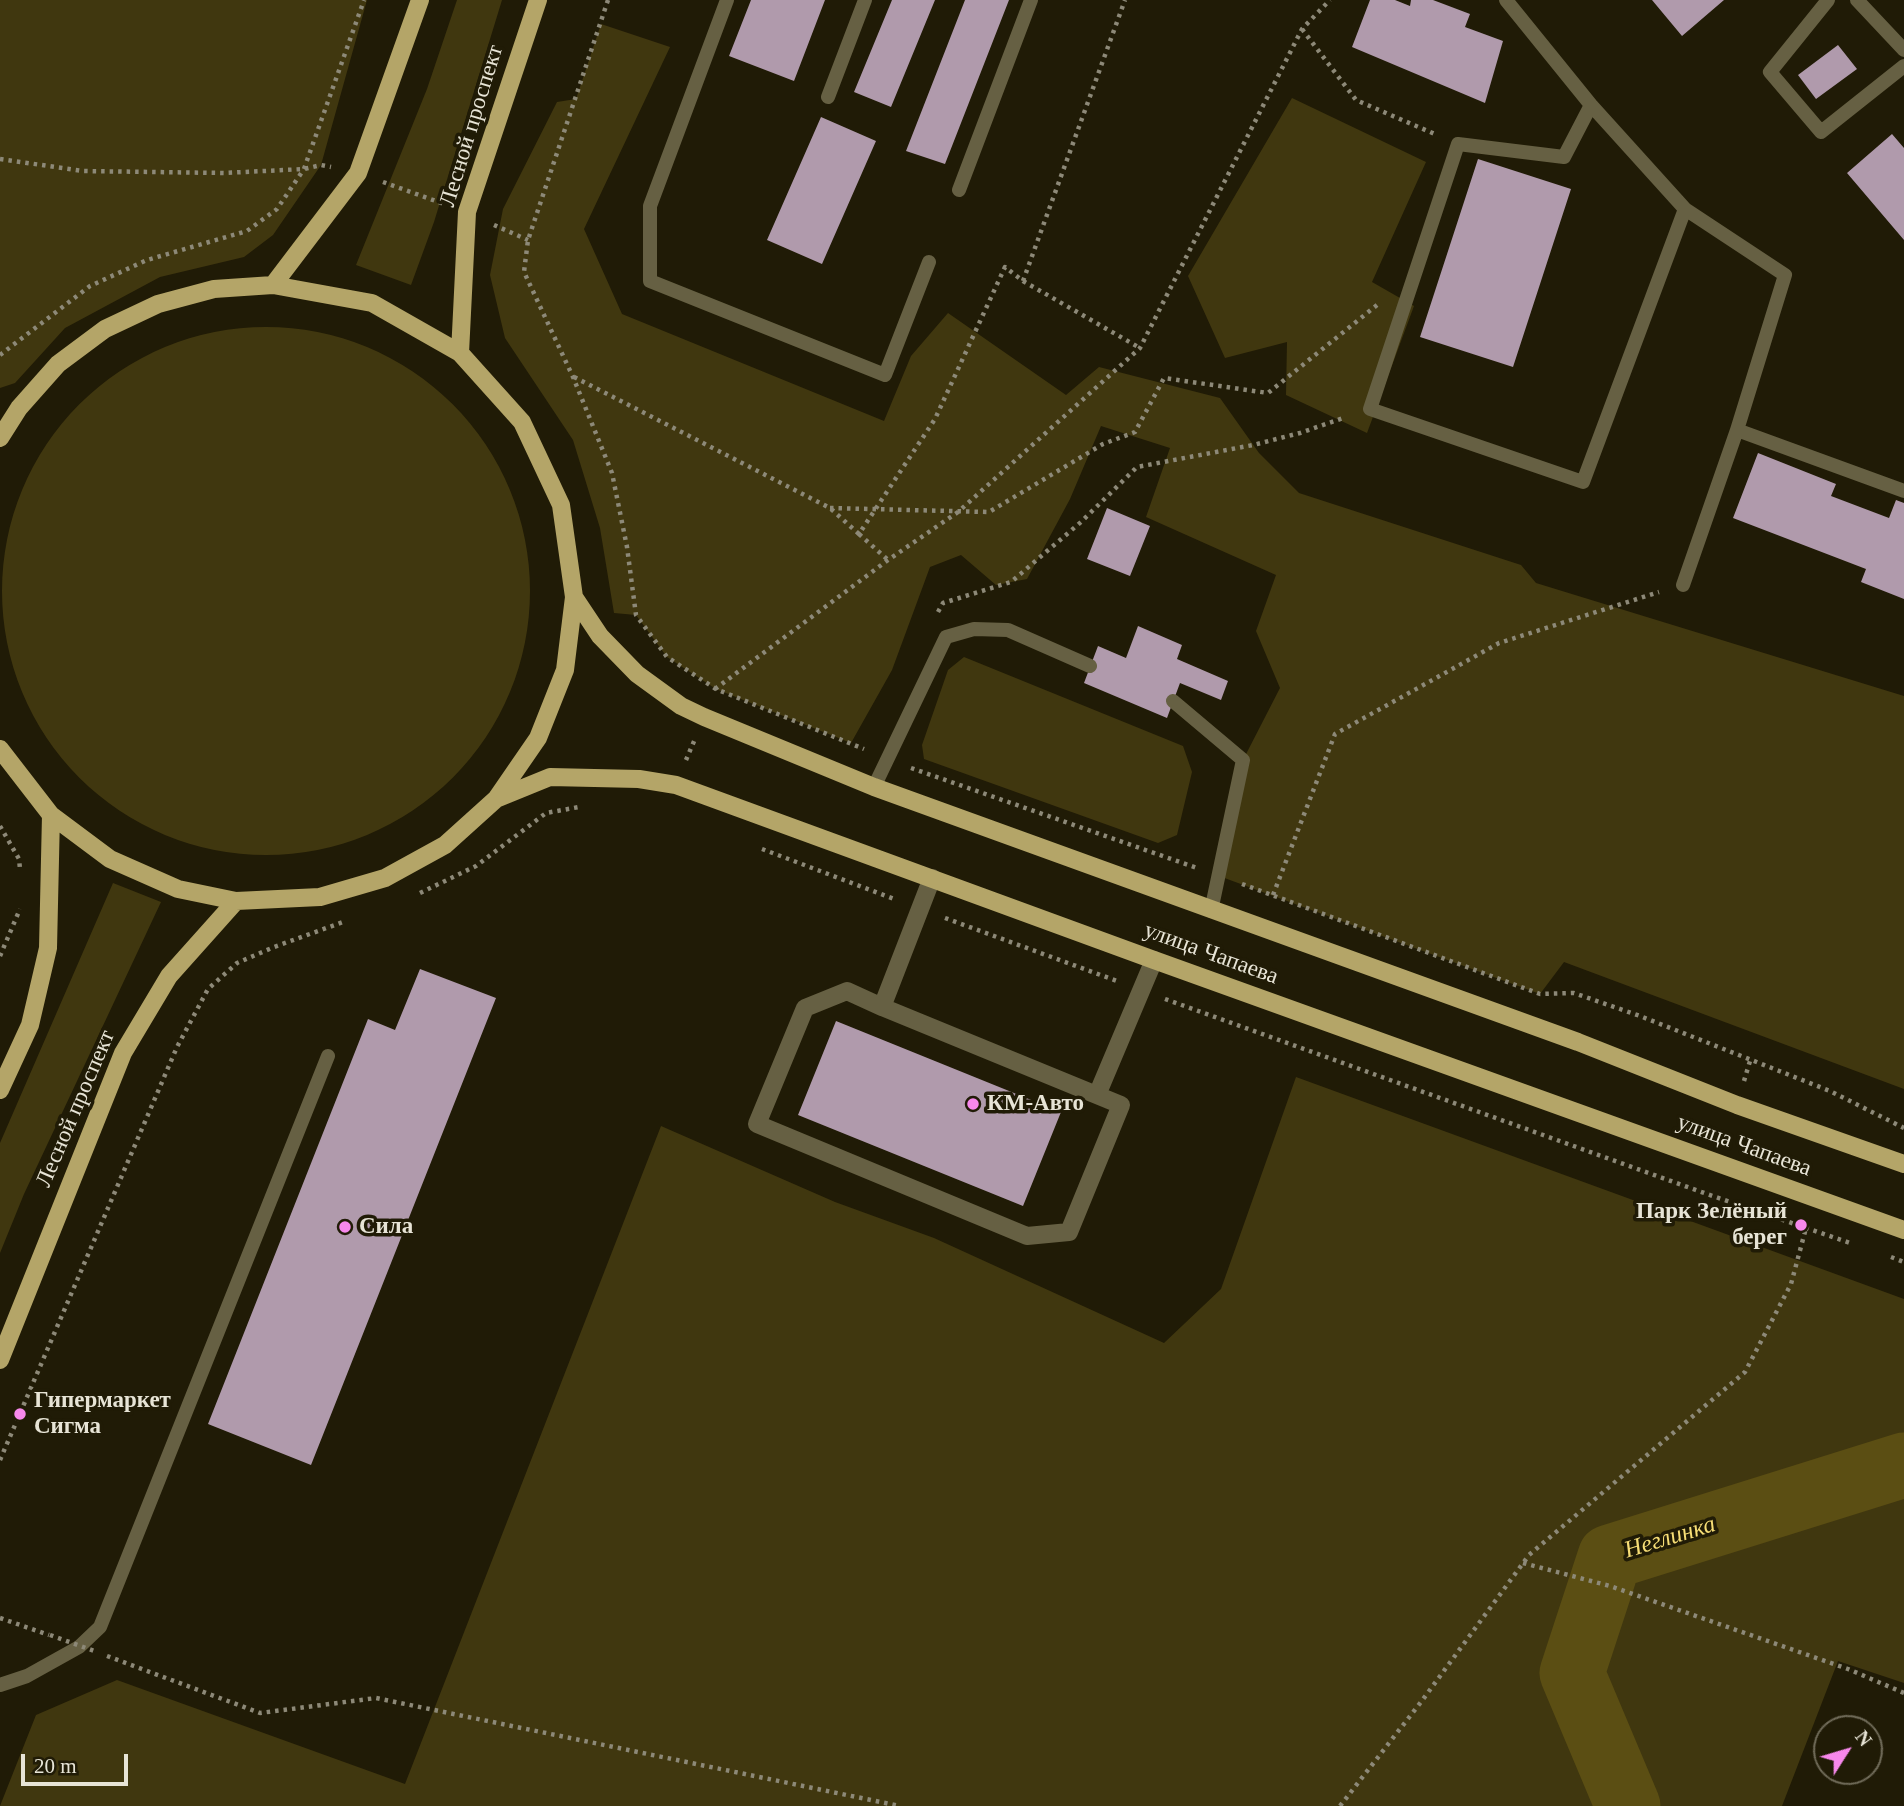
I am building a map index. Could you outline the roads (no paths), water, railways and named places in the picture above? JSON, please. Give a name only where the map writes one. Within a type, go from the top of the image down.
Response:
[{"type":"main road","points":[[273,285],[358,173],[420,0]]},
{"type":"main road","name":"Лесной проспект","points":[[460,353],[467,212],[538,0]]},
{"type":"main road","points":[[0,438],[19,408],[58,364],[105,329],[158,304],[214,289],[273,285],[372,303],[460,353],[522,422],[561,505],[574,597],[565,670],[538,738],[496,799],[445,845],[385,878],[320,897],[236,901],[178,889],[110,859],[51,815],[0,749]]},
{"type":"main road","name":"улица Чапаева","points":[[574,597],[600,636],[637,674],[681,706],[704,717],[874,787],[1578,1042],[1737,1105],[1904,1164]]},
{"type":"main road","name":"улица Чапаева","points":[[496,799],[550,777],[639,779],[676,785],[1904,1230]]},
{"type":"main road","points":[[0,1090],[30,1025],[48,948],[51,815]]},
{"type":"main road","name":"Лесной проспект","points":[[0,1360],[123,1053],[169,976],[236,901]]},
{"type":"street","points":[[882,1007],[932,878]]},
{"type":"street","points":[[1097,1095],[1154,960]]},
{"type":"street","points":[[847,991],[882,1007],[1121,1105],[1069,1232],[1027,1236],[757,1124],[805,1008],[847,991]]},
{"type":"lane","points":[[727,0],[650,206],[650,281],[885,375],[929,262]]},
{"type":"lane","points":[[828,97],[865,0]]},
{"type":"lane","points":[[959,190],[1031,0]]},
{"type":"lane","points":[[1506,0],[1591,104],[1685,209],[1785,275],[1737,430],[1683,585]]},
{"type":"lane","points":[[1828,0],[1770,72],[1821,132],[1904,66]]},
{"type":"lane","points":[[1857,0],[1904,50]]},
{"type":"lane","points":[[1591,104],[1564,157],[1458,144],[1370,409],[1584,482],[1685,209]]},
{"type":"lane","points":[[1737,430],[1904,491]]},
{"type":"lane","points":[[874,787],[946,637],[974,629],[1008,630],[1090,666]]},
{"type":"lane","points":[[1172,701],[1243,760],[1211,911]]},
{"type":"lane","points":[[0,1685],[26,1676],[79,1647],[100,1627],[328,1056]]},
{"type":"waterway","name":"Неглинка","points":[[1628,1806],[1572,1673],[1610,1557],[1904,1465]]},
{"type":"place","name":"КМ-Авто","points":[[973,1104]]},
{"type":"place","name":"Парк Зелёный берег","points":[[1801,1225]]},
{"type":"place","name":"Сила","points":[[345,1227]]},
{"type":"place","name":"Гипермаркет Сигма","points":[[20,1414]]}]
